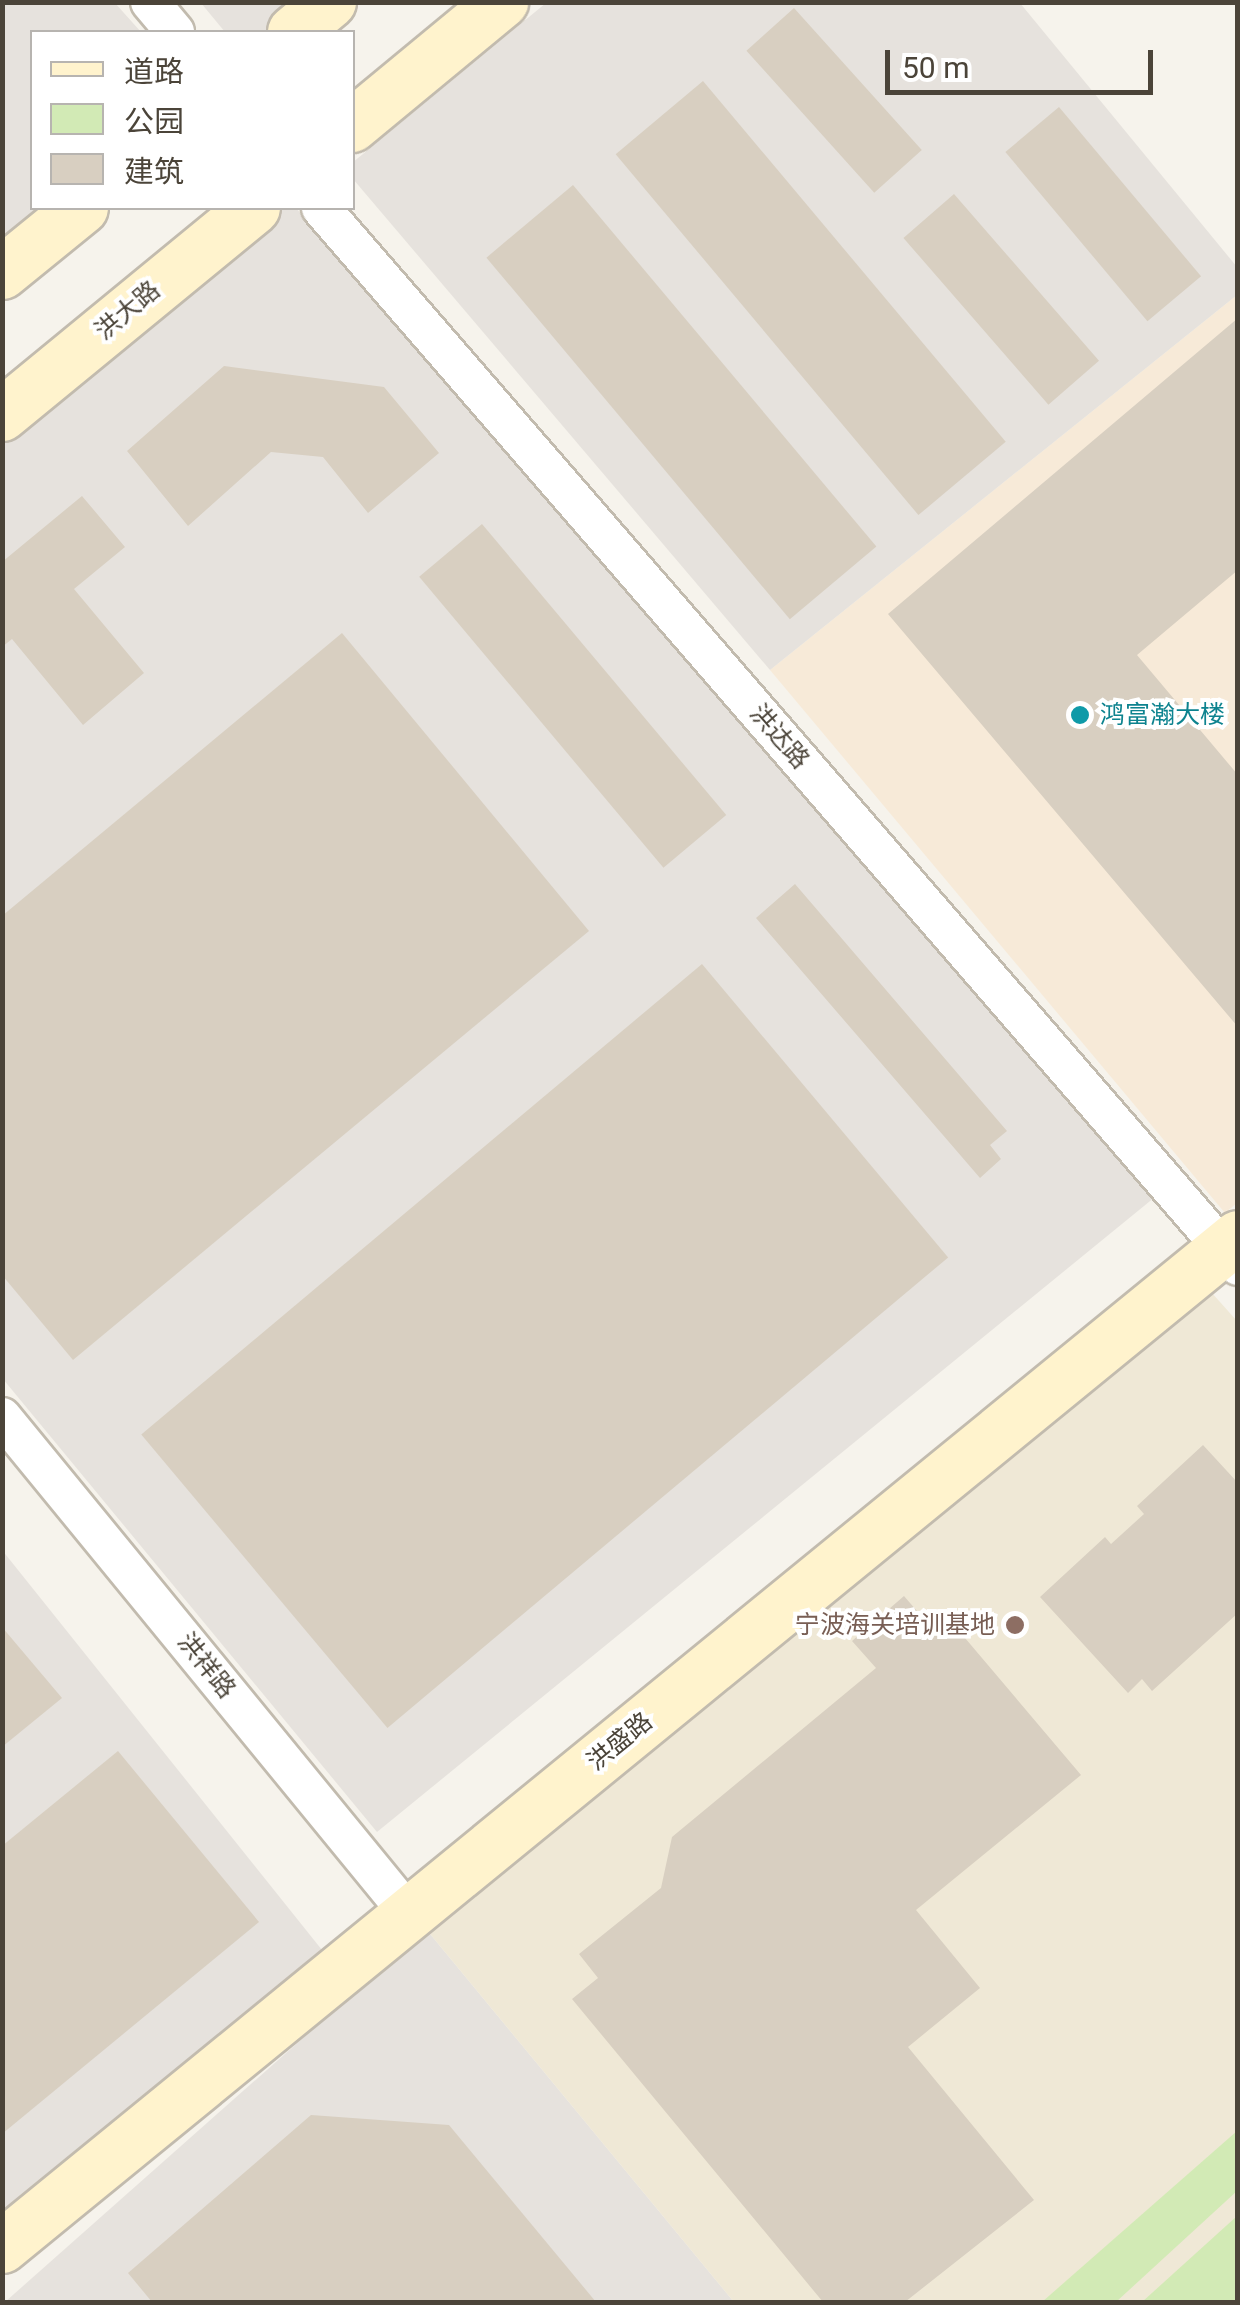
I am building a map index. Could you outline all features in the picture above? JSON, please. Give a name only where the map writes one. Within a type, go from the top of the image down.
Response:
[{"type":"street","points":[[150,2],[173,30]]},
{"type":"street","points":[[296,30],[330,2]]},
{"type":"street","points":[[355,124],[502,2]]},
{"type":"street","points":[[2,273],[80,210]]},
{"type":"street","name":"洪大路","points":[[2,415],[252,210]]},
{"type":"street","name":"洪达路","points":[[323,210],[1233,1251]]},
{"type":"street","name":"洪盛路","points":[[2,2247],[1233,1251]]},
{"type":"street","name":"洪祥路","points":[[2,1418],[410,1914]]},
{"type":"shaded area","points":[[3,3],[115,3],[139,30],[30,30],[30,210],[44,210],[3,243]]},
{"type":"shaded area","points":[[201,3],[302,3],[269,30],[223,30]]},
{"type":"shaded area","points":[[546,3],[1020,3],[1237,267],[1237,295],[770,670],[355,181],[355,161]]},
{"type":"shaded area","points":[[270,210],[298,210],[1155,1197],[377,1832],[3,1379],[2,430]]},
{"type":"shaded area","points":[[1237,295],[1237,1203],[1225,1213],[770,670]]},
{"type":"shaded area","name":"宁波海关培训基地","points":[[1203,1283],[1237,1321],[1237,2302],[734,2302],[426,1929]]},
{"type":"shaded area","points":[[2,1550],[322,1950],[3,2211],[2,2211]]},
{"type":"shaded area","points":[[426,1929],[734,2302],[5,2302]]},
{"type":"green space","points":[[1237,2131],[1237,2191],[1116,2302],[1042,2302]]},
{"type":"green space","points":[[1237,2216],[1237,2302],[1142,2302]]},
{"type":"building","points":[[794,8],[922,150],[874,193],[746,51]]},
{"type":"building","points":[[703,81],[1006,442],[918,515],[616,154]]},
{"type":"building","points":[[1059,107],[1201,276],[1147,321],[1005,152]]},
{"type":"building","points":[[573,185],[876,547],[790,619],[486,258]]},
{"type":"building","points":[[954,194],[1099,361],[1048,405],[903,238]]},
{"type":"building","name":"鸿富瀚大楼","points":[[1238,318],[1238,570],[1137,655],[1238,775],[1238,1027],[888,614]]},
{"type":"building","points":[[224,366],[384,387],[439,453],[368,513],[323,457],[271,452],[188,526],[127,451]]},
{"type":"building","points":[[82,496],[125,547],[74,589],[144,673],[83,725],[12,639],[2,647],[2,562]]},
{"type":"building","points":[[482,524],[726,815],[663,868],[419,577]]},
{"type":"building","points":[[342,633],[589,931],[73,1360],[2,1275],[2,916]]},
{"type":"building","points":[[795,884],[1007,1131],[990,1145],[1001,1159],[980,1178],[756,918]]},
{"type":"building","points":[[702,964],[948,1257],[387,1728],[141,1435]]},
{"type":"building","points":[[1203,1445],[1238,1483],[1238,1613],[1152,1691],[1142,1679],[1128,1693],[1040,1597],[1105,1537],[1111,1544],[1144,1514],[1137,1506]]},
{"type":"building","points":[[904,1596],[929,1625],[943,1612],[1081,1775],[916,1910],[980,1988],[908,2047],[1034,2200],[905,2302],[823,2302],[572,1999],[598,1978],[579,1954],[661,1888],[672,1837],[876,1668],[852,1641]]},
{"type":"building","points":[[2,1627],[62,1698],[2,1747]]},
{"type":"building","points":[[118,1751],[259,1922],[2,2134],[2,1846]]},
{"type":"building","points":[[311,2115],[449,2125],[596,2302],[152,2302],[128,2273]]},
{"type":"place","name":"鸿富瀚大楼","points":[[1080,715]]},
{"type":"place","name":"宁波海关培训基地","points":[[1015,1625]]}]
